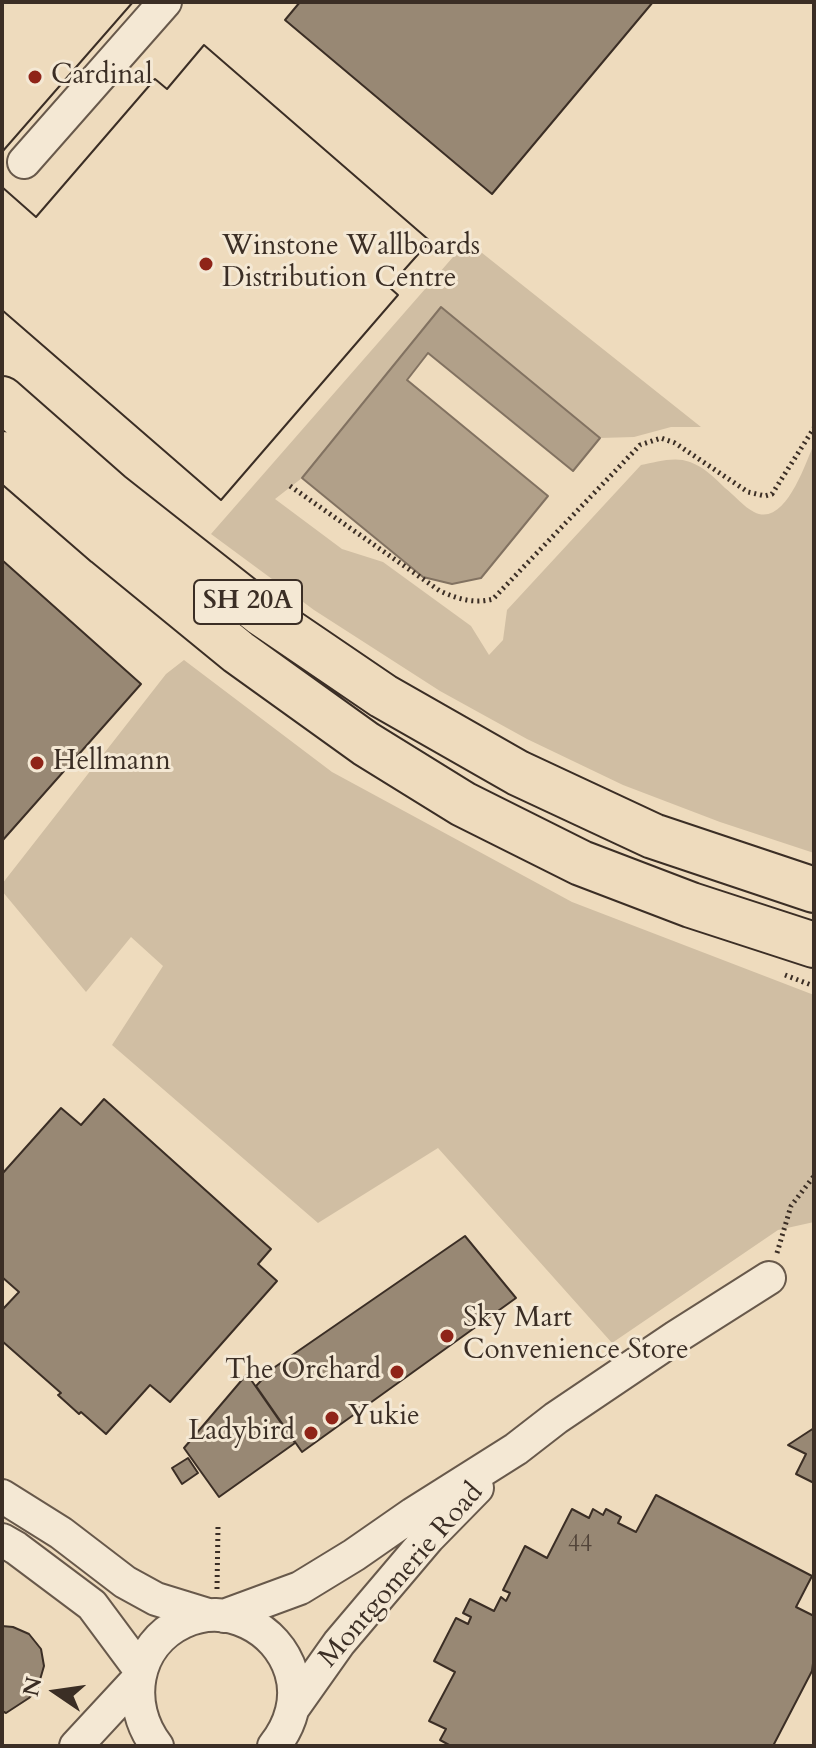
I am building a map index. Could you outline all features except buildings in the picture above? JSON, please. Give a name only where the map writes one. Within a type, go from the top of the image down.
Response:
[{"type":"highway","name":"SH 20A","points":[[2,399],[110,494],[248,603],[383,696],[518,773],[653,836],[814,890]]},
{"type":"highway","name":"SH 20A","points":[[2,454],[238,652],[366,744],[463,804],[581,863],[691,905],[814,945]]},
{"type":"street","points":[[24,162],[165,2]]},
{"type":"street","name":"Montgomerie Road","points":[[140,1675],[153,1647],[183,1622],[216,1616],[300,1588],[516,1449],[556,1418],[769,1278]]},
{"type":"street","name":"Montgomerie Road","points":[[290,1730],[339,1643],[418,1550],[516,1449]]},
{"type":"street","points":[[2,1496],[61,1533],[125,1582],[156,1599],[246,1621],[266,1634],[282,1651],[291,1673],[294,1696],[290,1730]]},
{"type":"street","points":[[2,1540],[92,1605],[140,1675],[140,1715],[157,1746]]},
{"type":"street","points":[[76,1746],[140,1675]]},
{"type":"path","points":[[290,486],[440,591],[459,599],[480,602],[493,599],[640,445],[661,438],[675,443],[748,492],[765,496],[772,494],[814,428]]},
{"type":"path","points":[[769,1278],[791,1206],[814,1176]]},
{"type":"path","points":[[216,1616],[218,1526]]},
{"type":"shaded area","points":[[467,241],[701,427],[671,427],[634,437],[600,438],[441,308],[302,478],[275,499],[342,549],[383,562],[471,626],[489,655],[503,640],[507,610],[641,465],[672,460],[690,462],[709,473],[750,510],[765,514],[775,511],[792,492],[814,444],[814,853],[623,785],[527,739],[440,691],[314,610],[211,534]]},
{"type":"shaded area","points":[[441,307],[600,438],[573,471],[428,353],[407,380],[548,496],[481,578],[452,584],[423,577],[302,478]]},
{"type":"shaded area","points":[[184,660],[332,772],[572,902],[814,995],[814,1222],[778,1230],[612,1343],[438,1148],[318,1223],[112,1045],[163,966],[131,937],[86,992],[2,891],[2,884],[166,674]]},
{"type":"place","name":"Cardinal","points":[[35,77]]},
{"type":"place","name":"Winstone Wallboards Distribution Centre","points":[[206,264]]},
{"type":"place","name":"Hellmann","points":[[37,763]]},
{"type":"place","name":"Sky Mart Convenience Store","points":[[447,1336]]},
{"type":"place","name":"The Orchard","points":[[397,1372]]},
{"type":"place","name":"Yukie","points":[[332,1418]]},
{"type":"place","name":"Ladybird","points":[[311,1433]]}]
